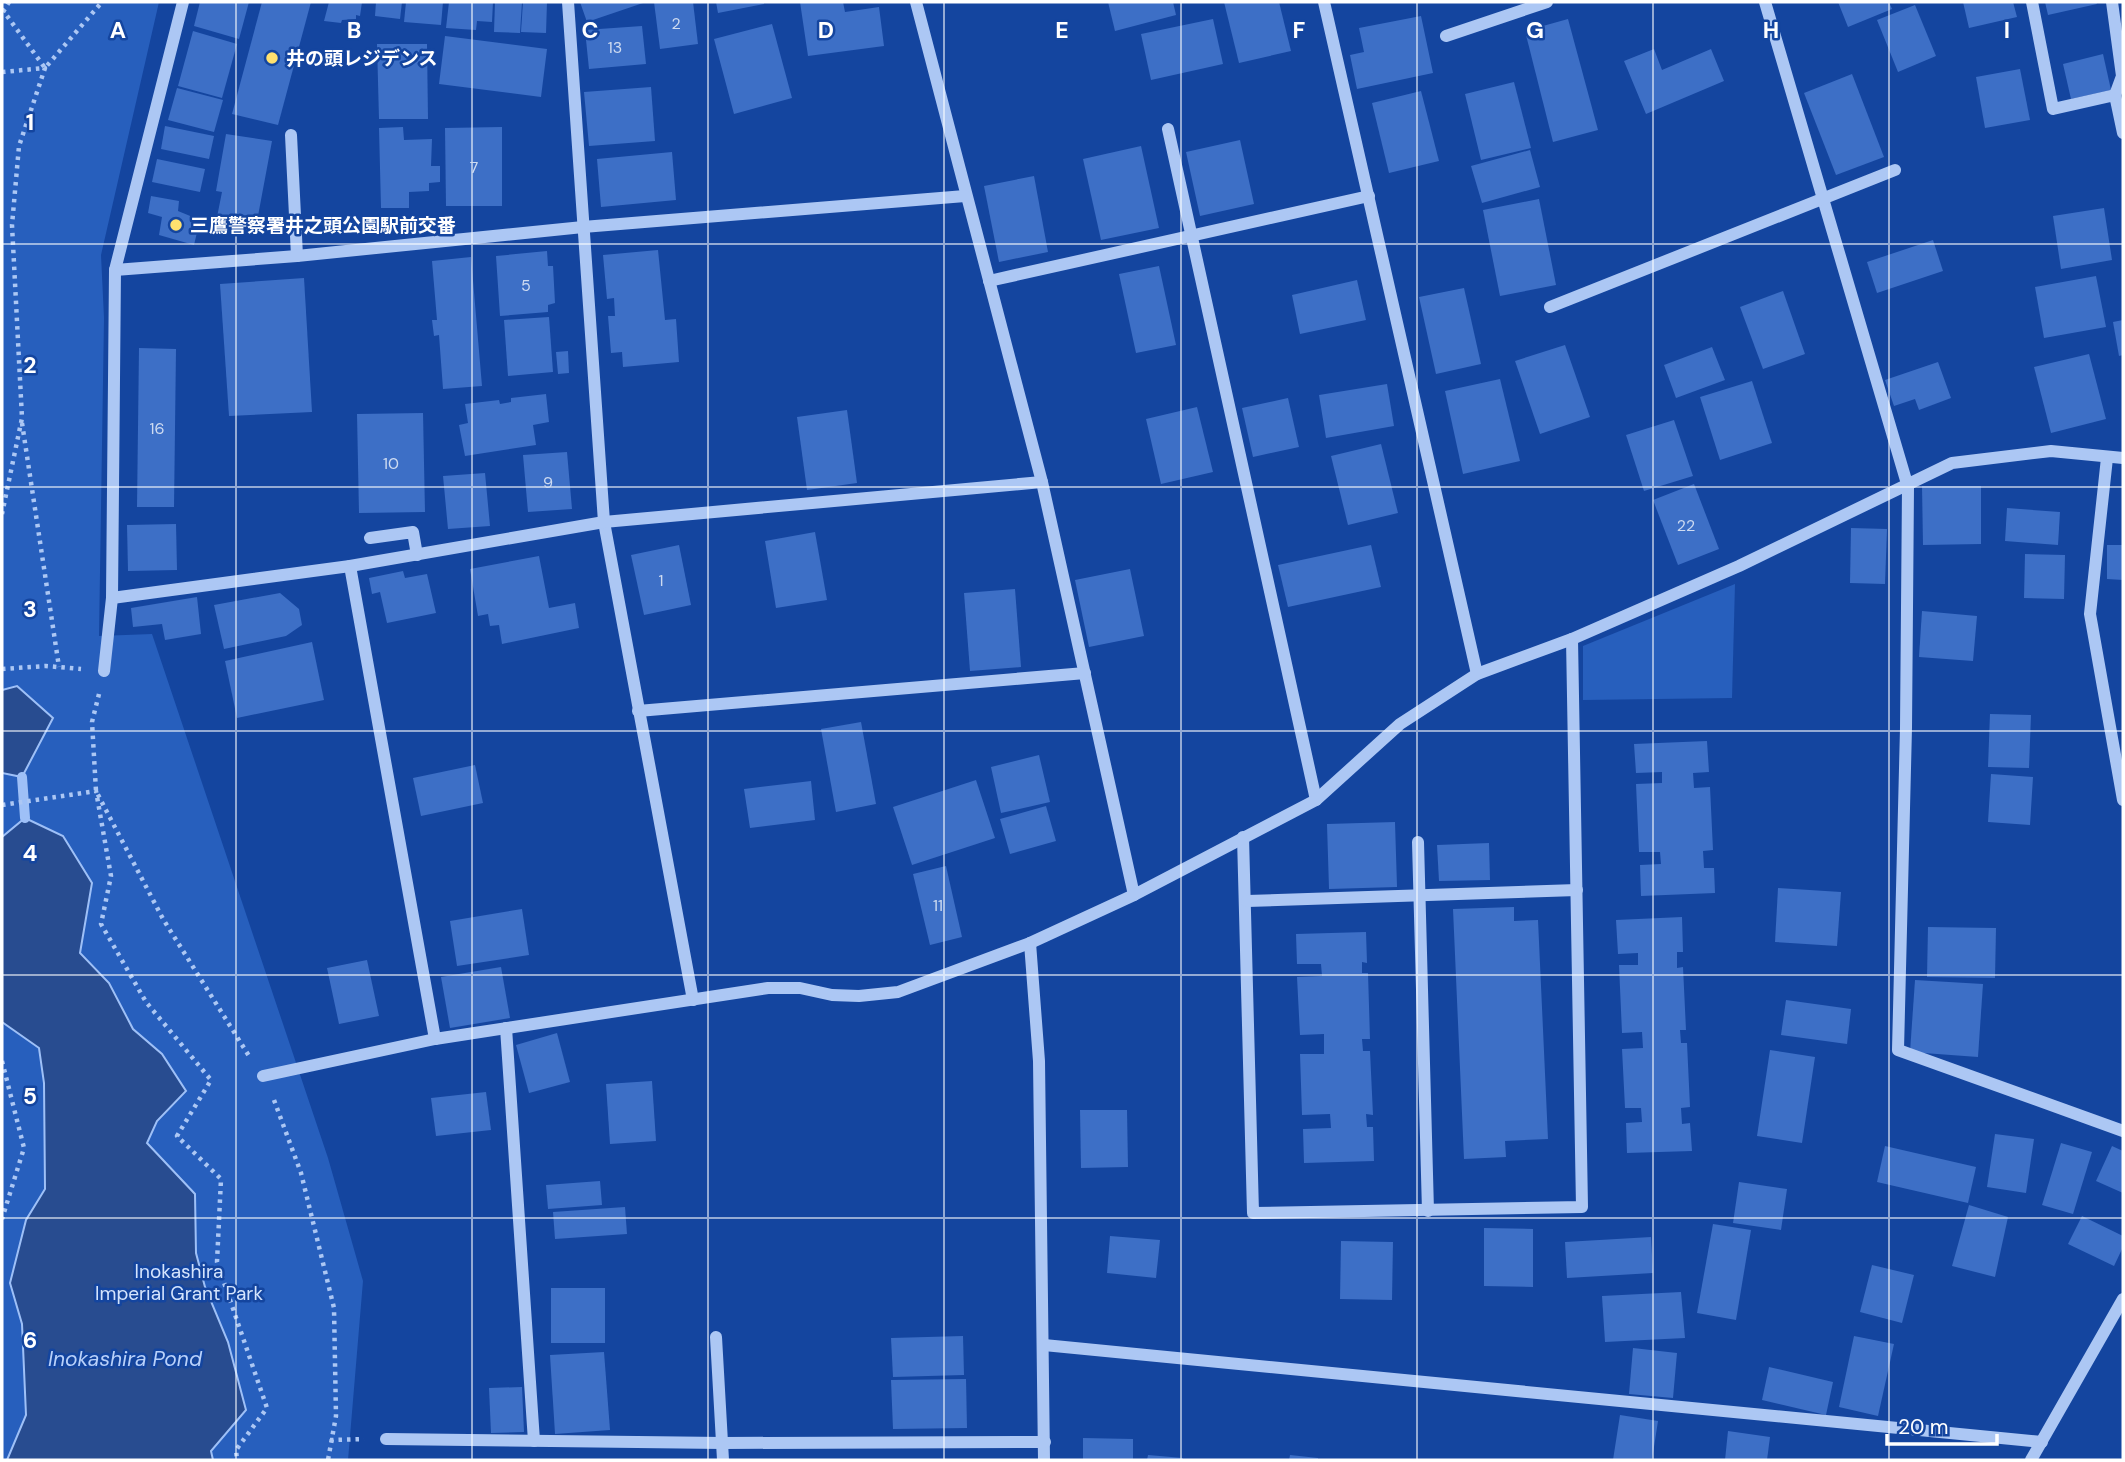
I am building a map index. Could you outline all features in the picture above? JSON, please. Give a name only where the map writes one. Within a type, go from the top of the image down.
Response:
[{"type":"street","points":[[104,671],[112,598],[115,270],[183,2]]},
{"type":"street","points":[[568,2],[604,522],[693,1000]]},
{"type":"street","points":[[916,2],[1042,482],[1134,895]]},
{"type":"street","points":[[1324,2],[1477,674]]},
{"type":"street","points":[[1446,36],[1547,2]]},
{"type":"street","points":[[1765,2],[1908,486],[1906,728],[1898,1050],[2123,1131]]},
{"type":"street","points":[[2032,2],[2053,109],[2115,94]]},
{"type":"street","points":[[2112,2],[2122,76],[2115,94],[2123,134]]},
{"type":"street","points":[[1168,129],[1316,800]]},
{"type":"street","points":[[291,135],[297,257]]},
{"type":"street","points":[[1550,307],[1895,170]]},
{"type":"street","points":[[115,270],[297,257],[583,227],[965,196]]},
{"type":"street","points":[[989,281],[1369,196]]},
{"type":"street","points":[[263,1076],[435,1039],[768,988],[800,988],[832,995],[859,996],[898,992],[1030,943],[1134,895],[1316,800],[1400,723],[1477,674],[1572,639],[1739,566],[1952,463],[2051,451],[2123,458]]},
{"type":"street","points":[[2107,458],[2090,614],[2123,800]]},
{"type":"street","points":[[112,598],[350,566],[604,522],[1042,482]]},
{"type":"street","points":[[370,538],[414,532],[417,555]]},
{"type":"street","points":[[350,566],[435,1039]]},
{"type":"street","points":[[1244,837],[1253,1213],[1582,1207],[1572,639]]},
{"type":"street","points":[[638,711],[1085,673]]},
{"type":"street","points":[[1418,842],[1427,1211]]},
{"type":"street","points":[[1247,901],[1577,890]]},
{"type":"street","points":[[1030,943],[1040,1061],[1044,1460]]},
{"type":"street","points":[[506,1028],[534,1440]]},
{"type":"street","points":[[2031,1460],[2119,1318],[2123,1299]]},
{"type":"street","points":[[716,1337],[723,1460]]},
{"type":"street","points":[[1044,1345],[2042,1442]]},
{"type":"street","points":[[386,1439],[723,1443],[1045,1442]]},
{"type":"path","points":[[9,2],[2,10],[45,68]]},
{"type":"path","points":[[59,667],[22,418],[12,225],[19,146],[45,68],[102,2]]},
{"type":"path","points":[[2,72],[45,68]]},
{"type":"path","points":[[2,514],[22,418]]},
{"type":"path","points":[[2,669],[59,667],[104,671],[92,722],[96,791],[111,876],[101,924],[146,1003],[211,1080],[177,1136],[221,1179],[217,1262],[267,1408],[236,1450],[237,1460]]},
{"type":"path","points":[[2,804],[96,791]]},
{"type":"path","points":[[96,791],[170,931],[263,1076],[283,1117],[301,1173],[334,1308],[336,1416],[328,1460]]},
{"type":"path","points":[[2,1061],[24,1148],[2,1219]]},
{"type":"path","points":[[330,1440],[386,1439]]},
{"type":"green space","name":"Inokashira Imperial Grant Park","points":[[2,2],[159,2],[101,255],[104,318],[99,636],[152,634],[328,1158],[363,1281],[348,1460],[2,1460]]},
{"type":"green space","points":[[1735,584],[1732,698],[1583,700],[1583,646]]},
{"type":"water","points":[[17,686],[53,718],[22,777],[2,773],[2,690]]},
{"type":"water","name":"Inokashira Pond","points":[[25,818],[63,836],[92,883],[80,953],[109,983],[133,1029],[162,1054],[186,1091],[157,1121],[147,1143],[195,1194],[196,1253],[205,1287],[228,1342],[246,1410],[211,1451],[213,1460],[7,1460],[26,1415],[22,1324],[10,1283],[26,1220],[45,1189],[44,1083],[39,1048],[2,1022],[2,837]]},
{"type":"building","points":[[200,2],[249,2],[239,39],[194,26]]},
{"type":"building","name":"井の頭レジデンス","points":[[262,2],[311,2],[278,125],[232,114]]},
{"type":"building","points":[[329,2],[362,2],[360,16],[342,20],[341,23],[324,21]]},
{"type":"building","points":[[376,2],[402,2],[400,19],[375,16]]},
{"type":"building","points":[[406,2],[443,2],[441,25],[404,22]]},
{"type":"building","points":[[449,2],[493,2],[492,22],[477,21],[476,30],[446,28]]},
{"type":"building","points":[[495,2],[522,2],[520,33],[494,32]]},
{"type":"building","points":[[523,2],[547,2],[546,33],[521,32]]},
{"type":"building","points":[[580,2],[646,2],[587,22]]},
{"type":"building","points":[[654,2],[693,2],[698,44],[660,49]]},
{"type":"building","points":[[716,2],[764,2],[764,4],[718,13]]},
{"type":"building","points":[[800,2],[843,2],[845,12],[879,7],[884,46],[808,56]]},
{"type":"building","points":[[1108,2],[1173,2],[1176,15],[1115,31]]},
{"type":"building","points":[[1224,2],[1279,2],[1291,51],[1239,63]]},
{"type":"building","points":[[1838,2],[1889,2],[1892,9],[1848,27]]},
{"type":"building","points":[[1963,2],[2013,2],[2017,17],[1969,28]]},
{"type":"building","points":[[2045,2],[2096,2],[2097,4],[2048,15]]},
{"type":"building","points":[[1915,5],[1936,56],[1898,72],[1877,20]]},
{"type":"building","points":[[1421,16],[1433,73],[1357,89],[1350,55],[1364,52],[1359,28]]},
{"type":"building","points":[[1213,19],[1223,64],[1151,80],[1141,34]]},
{"type":"building","points":[[1568,19],[1598,130],[1553,142],[1525,31]]},
{"type":"building","points":[[772,24],[792,98],[734,114],[714,39]]},
{"type":"building","points":[[642,26],[646,64],[589,69],[585,30]]},
{"type":"building","points":[[193,31],[237,44],[222,98],[178,86]]},
{"type":"building","points":[[445,36],[547,49],[541,97],[439,84]]},
{"type":"building","points":[[377,44],[427,44],[428,119],[379,119]]},
{"type":"building","points":[[1654,49],[1662,70],[1711,49],[1724,81],[1646,114],[1624,61]]},
{"type":"building","points":[[2103,54],[2111,90],[2071,99],[2063,64]]},
{"type":"building","points":[[2020,69],[2030,120],[1985,128],[1976,77]]},
{"type":"building","points":[[1852,74],[1884,157],[1836,175],[1804,93]]},
{"type":"building","points":[[1514,82],[1531,148],[1481,160],[1465,94]]},
{"type":"building","points":[[651,87],[655,141],[589,146],[584,92]]},
{"type":"building","points":[[177,88],[223,100],[214,132],[168,120]]},
{"type":"building","points":[[1421,91],[1439,161],[1389,173],[1372,103]]},
{"type":"building","points":[[165,126],[214,136],[209,159],[161,149]]},
{"type":"building","points":[[403,127],[404,140],[432,139],[431,166],[440,166],[440,182],[429,183],[429,191],[409,192],[409,208],[381,208],[379,128]]},
{"type":"building","points":[[502,127],[502,206],[446,206],[445,128]]},
{"type":"building","points":[[226,134],[272,141],[255,232],[216,222],[222,192],[216,191]]},
{"type":"building","points":[[1240,140],[1254,204],[1200,216],[1186,152]]},
{"type":"building","points":[[1141,146],[1159,228],[1101,240],[1083,159]]},
{"type":"building","points":[[1530,150],[1540,187],[1482,203],[1471,166]]},
{"type":"building","points":[[672,152],[676,200],[601,207],[597,159]]},
{"type":"building","points":[[157,159],[205,169],[200,192],[152,182]]},
{"type":"building","points":[[1034,176],[1048,252],[999,262],[984,186]]},
{"type":"building","points":[[151,196],[179,201],[178,211],[200,220],[194,245],[159,235],[162,217],[148,213]]},
{"type":"building","points":[[1539,199],[1556,285],[1500,296],[1483,210]]},
{"type":"building","points":[[2104,208],[2112,260],[2061,269],[2053,216]]},
{"type":"building","points":[[1933,240],[1943,271],[1877,293],[1867,262]]},
{"type":"building","points":[[658,250],[665,320],[676,319],[679,362],[623,367],[622,352],[611,353],[608,316],[615,316],[614,298],[607,299],[603,255]]},
{"type":"building","points":[[547,251],[548,266],[553,266],[555,303],[548,305],[548,312],[500,316],[496,256]]},
{"type":"building","points":[[471,257],[482,386],[443,389],[439,335],[434,336],[432,320],[437,320],[432,261]]},
{"type":"building","points":[[1159,266],[1176,345],[1136,353],[1119,274]]},
{"type":"building","points":[[2096,276],[2106,327],[2044,338],[2035,287]]},
{"type":"building","points":[[304,278],[312,412],[229,416],[220,284]]},
{"type":"building","points":[[1357,280],[1366,320],[1300,334],[1292,295]]},
{"type":"building","points":[[1464,288],[1481,364],[1436,374],[1419,297]]},
{"type":"building","points":[[1783,291],[1805,354],[1763,369],[1740,307]]},
{"type":"building","points":[[549,317],[553,372],[508,376],[504,320]]},
{"type":"building","points":[[2123,320],[2123,355],[2119,356],[2113,322]]},
{"type":"building","points":[[1565,345],[1590,417],[1540,434],[1515,361]]},
{"type":"building","points":[[1712,347],[1725,380],[1676,398],[1664,365]]},
{"type":"building","points":[[139,348],[176,349],[174,507],[137,507]]},
{"type":"building","points":[[568,351],[569,373],[558,374],[556,352]]},
{"type":"building","points":[[2089,354],[2106,419],[2051,433],[2034,367]]},
{"type":"building","points":[[1938,362],[1951,398],[1919,410],[1915,399],[1894,406],[1885,380]]},
{"type":"building","points":[[1500,379],[1520,461],[1463,474],[1445,391]]},
{"type":"building","points":[[1752,381],[1772,443],[1720,460],[1700,397]]},
{"type":"building","points":[[1387,384],[1394,426],[1326,438],[1319,395]]},
{"type":"building","points":[[546,394],[549,422],[533,425],[536,445],[465,456],[459,425],[468,423],[465,404],[499,400],[500,404],[511,402],[511,398]]},
{"type":"building","points":[[1288,398],[1299,447],[1253,457],[1242,408]]},
{"type":"building","points":[[1197,407],[1213,472],[1161,484],[1146,419]]},
{"type":"building","points":[[847,410],[857,483],[807,490],[797,417]]},
{"type":"building","points":[[423,413],[425,512],[359,513],[357,414]]},
{"type":"building","points":[[1674,420],[1693,476],[1644,491],[1626,435]]},
{"type":"building","points":[[1381,444],[1398,513],[1348,525],[1331,456]]},
{"type":"building","points":[[567,452],[572,509],[528,512],[523,455]]},
{"type":"building","points":[[485,473],[490,526],[448,529],[443,476]]},
{"type":"building","points":[[1694,484],[1719,549],[1678,565],[1653,500]]},
{"type":"building","points":[[1922,486],[1981,486],[1981,544],[1923,545]]},
{"type":"building","points":[[2007,508],[2060,512],[2058,545],[2005,541]]},
{"type":"building","points":[[176,524],[177,570],[128,571],[127,525]]},
{"type":"building","points":[[1851,528],[1887,529],[1885,584],[1850,583]]},
{"type":"building","points":[[815,532],[827,600],[776,608],[765,541]]},
{"type":"building","points":[[679,545],[691,605],[644,615],[631,555]]},
{"type":"building","points":[[1371,545],[1381,587],[1288,607],[1278,565]]},
{"type":"building","points":[[2107,545],[2123,545],[2123,580],[2107,579]]},
{"type":"building","points":[[2025,554],[2065,555],[2064,599],[2024,598]]},
{"type":"building","points":[[539,556],[549,608],[575,603],[579,628],[502,644],[499,625],[490,626],[488,614],[478,616],[470,569]]},
{"type":"building","points":[[1130,569],[1144,636],[1089,647],[1075,580]]},
{"type":"building","points":[[403,571],[405,578],[427,574],[436,613],[387,623],[380,592],[372,594],[369,578]]},
{"type":"building","points":[[1015,589],[1021,667],[970,671],[964,593]]},
{"type":"building","points":[[280,593],[299,609],[302,625],[286,636],[224,649],[214,605]]},
{"type":"building","points":[[197,597],[201,634],[165,640],[162,624],[133,627],[131,608]]},
{"type":"building","points":[[1922,611],[1977,616],[1973,661],[1919,657]]},
{"type":"building","points":[[312,642],[324,700],[237,718],[225,661]]},
{"type":"building","points":[[1990,714],[2031,715],[2029,768],[1988,767]]},
{"type":"building","points":[[861,722],[876,804],[836,812],[821,729]]},
{"type":"building","points":[[1707,741],[1709,772],[1693,773],[1694,788],[1710,787],[1713,850],[1703,851],[1704,868],[1714,868],[1715,893],[1641,896],[1640,865],[1661,864],[1660,852],[1639,852],[1636,784],[1662,783],[1662,772],[1636,773],[1634,744]]},
{"type":"building","points":[[1039,755],[1050,802],[1001,813],[991,767]]},
{"type":"building","points":[[475,765],[483,803],[421,816],[413,778]]},
{"type":"building","points":[[1991,774],[2033,777],[2030,825],[1988,822]]},
{"type":"building","points":[[976,780],[995,838],[912,865],[893,807]]},
{"type":"building","points":[[811,781],[815,820],[750,828],[744,789]]},
{"type":"building","points":[[1046,806],[1056,841],[1010,854],[1000,819]]},
{"type":"building","points":[[1395,822],[1397,887],[1329,889],[1327,824]]},
{"type":"building","points":[[1489,843],[1490,880],[1439,881],[1437,845]]},
{"type":"building","points":[[946,866],[962,937],[930,945],[913,874]]},
{"type":"building","points":[[1778,888],[1841,892],[1837,946],[1775,942]]},
{"type":"building","points":[[1514,907],[1514,921],[1538,920],[1548,1139],[1505,1141],[1506,1157],[1464,1159],[1453,909]]},
{"type":"building","points":[[522,909],[529,955],[457,966],[450,921]]},
{"type":"building","points":[[1682,917],[1683,952],[1677,952],[1677,968],[1683,967],[1686,1030],[1680,1030],[1681,1043],[1687,1043],[1690,1107],[1681,1108],[1682,1124],[1690,1123],[1692,1151],[1627,1153],[1626,1123],[1642,1122],[1641,1108],[1625,1108],[1622,1049],[1643,1048],[1642,1032],[1622,1033],[1619,965],[1638,965],[1638,953],[1618,954],[1616,920]]},
{"type":"building","points":[[1928,927],[1996,928],[1995,978],[1927,977]]},
{"type":"building","points":[[1366,932],[1367,963],[1362,962],[1362,973],[1368,973],[1370,1039],[1362,1039],[1363,1051],[1370,1051],[1373,1115],[1366,1114],[1367,1127],[1373,1127],[1374,1161],[1304,1163],[1303,1129],[1331,1128],[1330,1114],[1302,1115],[1300,1054],[1324,1054],[1324,1034],[1300,1035],[1297,977],[1322,976],[1321,964],[1297,964],[1296,934]]},
{"type":"building","points":[[367,960],[379,1016],[339,1024],[327,968]]},
{"type":"building","points":[[501,967],[510,1018],[450,1028],[441,977]]},
{"type":"building","points":[[1915,980],[1983,984],[1978,1057],[1910,1052]]},
{"type":"building","points":[[1786,1000],[1851,1009],[1847,1044],[1781,1035]]},
{"type":"building","points":[[557,1033],[570,1082],[529,1093],[516,1045]]},
{"type":"building","points":[[1770,1050],[1815,1057],[1802,1143],[1757,1136]]},
{"type":"building","points":[[652,1081],[656,1141],[610,1144],[606,1084]]},
{"type":"building","points":[[486,1092],[491,1130],[436,1136],[431,1098]]},
{"type":"building","points":[[1080,1110],[1127,1110],[1128,1167],[1081,1168]]},
{"type":"building","points":[[1995,1134],[2034,1139],[2026,1193],[1987,1187]]},
{"type":"building","points":[[2061,1143],[2092,1152],[2073,1214],[2042,1205]]},
{"type":"building","points":[[1885,1146],[1976,1167],[1968,1203],[1877,1182]]},
{"type":"building","points":[[2112,1146],[2123,1151],[2123,1193],[2096,1181]]},
{"type":"building","points":[[600,1181],[602,1205],[548,1209],[546,1185]]},
{"type":"building","points":[[1739,1182],[1787,1189],[1781,1230],[1733,1223]]},
{"type":"building","points":[[1969,1205],[2008,1217],[1995,1277],[1952,1266]]},
{"type":"building","points":[[625,1207],[627,1234],[555,1239],[553,1212]]},
{"type":"building","points":[[2082,1216],[2123,1236],[2123,1247],[2114,1266],[2068,1244]]},
{"type":"building","points":[[1713,1224],[1751,1230],[1736,1320],[1697,1313]]},
{"type":"building","points":[[1484,1228],[1533,1229],[1533,1287],[1484,1286]]},
{"type":"building","points":[[1110,1236],[1160,1240],[1156,1278],[1107,1273]]},
{"type":"building","points":[[1651,1237],[1653,1273],[1567,1278],[1565,1242]]},
{"type":"building","points":[[1341,1241],[1393,1242],[1392,1300],[1340,1299]]},
{"type":"building","points":[[1872,1265],[1914,1275],[1902,1323],[1860,1312]]},
{"type":"building","points":[[551,1288],[605,1288],[605,1343],[551,1343]]},
{"type":"building","points":[[1681,1292],[1685,1338],[1605,1342],[1602,1296]]},
{"type":"building","points":[[963,1336],[964,1375],[893,1377],[891,1338]]},
{"type":"building","points":[[1854,1336],[1894,1344],[1878,1416],[1839,1407]]},
{"type":"building","points":[[1633,1348],[1677,1353],[1673,1398],[1629,1394]]},
{"type":"building","points":[[604,1352],[610,1430],[555,1434],[550,1355]]},
{"type":"building","points":[[1769,1367],[1833,1382],[1826,1415],[1762,1400]]},
{"type":"building","points":[[966,1379],[967,1428],[893,1429],[891,1380]]},
{"type":"building","points":[[522,1387],[524,1432],[491,1433],[489,1388]]},
{"type":"building","points":[[1620,1415],[1658,1421],[1652,1460],[1613,1460]]},
{"type":"building","points":[[1728,1431],[1770,1437],[1767,1460],[1725,1460]]},
{"type":"building","points":[[1083,1438],[1133,1439],[1133,1460],[1083,1460]]},
{"type":"building","points":[[1148,1455],[1183,1458],[1183,1460],[1147,1460]]},
{"type":"building","points":[[1290,1455],[1318,1458],[1318,1460],[1289,1460]]},
{"type":"waterway","points":[[22,777],[25,818]]},
{"type":"place","name":"井の頭レジデンス","points":[[272,58]]},
{"type":"place","name":"三鷹警察署井之頭公園駅前交番","points":[[176,225]]}]
